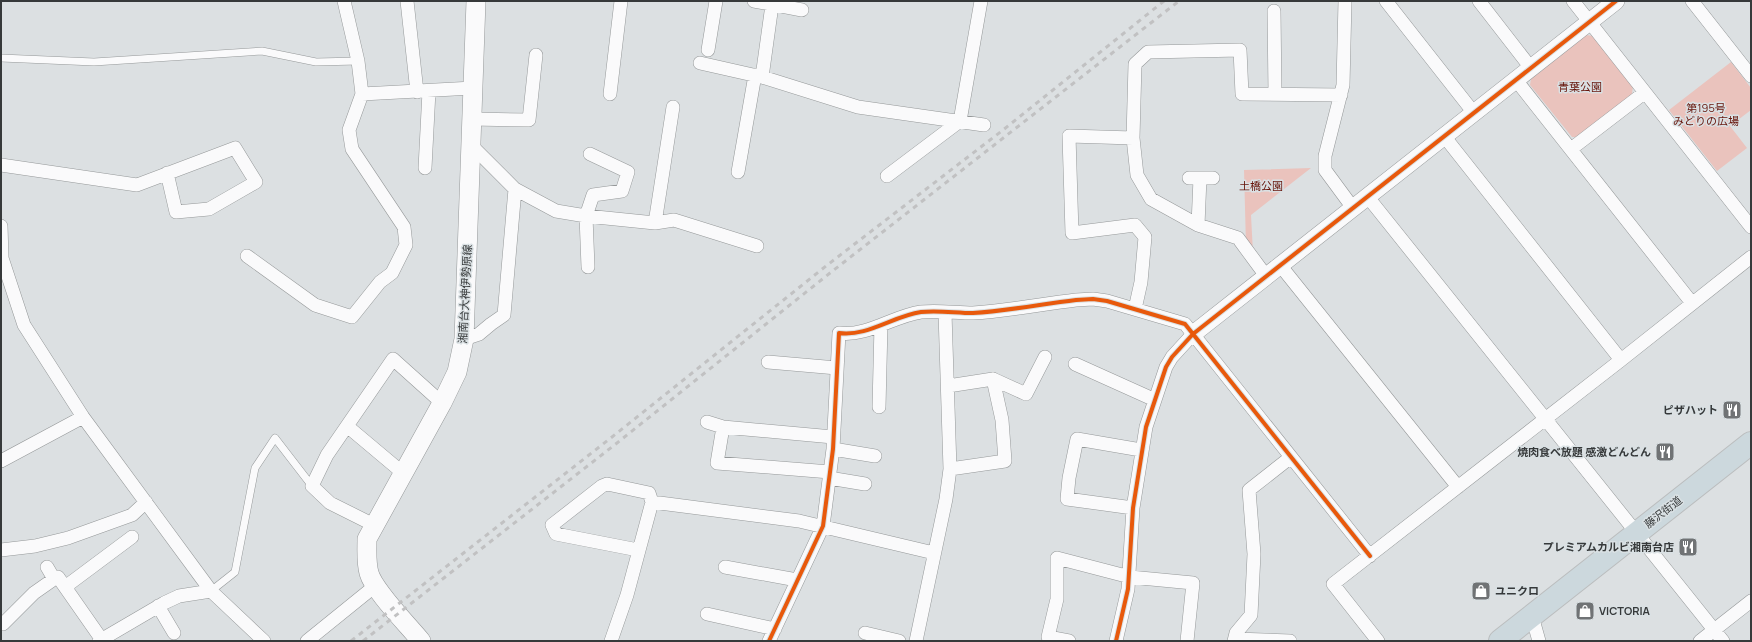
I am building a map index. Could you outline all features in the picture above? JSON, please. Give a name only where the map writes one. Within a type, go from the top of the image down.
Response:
[{"type":"highway","name":"藤沢街道","points":[[1500,641],[1751,443]]},
{"type":"main road","name":"湘南台大神伊勢原線","points":[[421,641],[375,586],[369,573],[366,555],[368,539],[374,525],[442,403],[457,372],[464,339],[476,1]]},
{"type":"street","points":[[247,256],[315,305],[352,317],[380,282],[392,273],[406,245],[404,227],[352,149],[349,130],[362,94],[358,61],[344,1]]},
{"type":"street","points":[[407,1],[423,91],[425,168]]},
{"type":"street","points":[[610,94],[621,1]]},
{"type":"street","points":[[708,50],[716,1]]},
{"type":"street","points":[[754,1],[802,10]]},
{"type":"street","points":[[887,176],[960,121],[981,1]]},
{"type":"street","points":[[1345,1],[1343,85],[1325,156],[1325,170],[1353,208]]},
{"type":"street","points":[[1386,1],[1474,113]]},
{"type":"street","points":[[1479,1],[1531,68]]},
{"type":"street","points":[[1573,1],[1751,227]]},
{"type":"street","points":[[1116,641],[1130,577],[1133,508],[1141,450],[1146,427],[1166,367],[1172,357],[1193,334],[1616,1]]},
{"type":"street","points":[[1692,1],[1751,76]]},
{"type":"street","points":[[738,172],[772,5]]},
{"type":"street","points":[[1274,11],[1275,94]]},
{"type":"street","points":[[1266,276],[1238,238],[1198,225],[1151,199],[1137,175],[1133,138],[1135,64],[1148,52],[1240,50],[1242,94],[1341,95]]},
{"type":"street","points":[[472,119],[529,120],[536,55]]},
{"type":"street","points":[[700,63],[758,76],[858,107],[984,125]]},
{"type":"street","points":[[1516,80],[1692,303]]},
{"type":"street","points":[[362,94],[473,88]]},
{"type":"street","points":[[1571,149],[1644,93]]},
{"type":"street","points":[[655,223],[673,107]]},
{"type":"street","points":[[1133,138],[1069,136],[1072,233],[1135,225],[1145,238],[1141,282],[1135,309]]},
{"type":"street","points":[[1444,136],[1622,360]]},
{"type":"street","points":[[472,146],[515,189],[556,211],[586,216],[655,223],[674,220],[757,246]]},
{"type":"street","points":[[1,165],[137,185],[236,148],[256,182],[209,209],[176,212],[167,174]]},
{"type":"street","points":[[588,267],[586,216],[593,195],[622,191],[628,172],[590,154]]},
{"type":"street","points":[[1198,225],[1194,178],[1213,178]]},
{"type":"street","points":[[464,339],[479,334],[504,315],[515,189]]},
{"type":"street","points":[[1367,196],[1723,641]]},
{"type":"street","points":[[1,226],[2,256],[24,325],[83,417],[211,592],[264,641]]},
{"type":"street","points":[[1378,641],[1332,584],[1622,360],[1751,257]]},
{"type":"street","points":[[1280,265],[1458,487]]},
{"type":"street","points":[[769,641],[823,526],[833,443],[839,333],[846,334],[857,332],[904,316],[921,312],[974,313],[1093,299],[1135,309],[1185,324],[1370,556]]},
{"type":"street","points":[[916,641],[946,499],[950,469],[945,313]]},
{"type":"street","points":[[880,407],[886,381],[881,325]]},
{"type":"street","points":[[948,386],[993,380],[1026,394],[1045,357]]},
{"type":"street","points":[[374,525],[330,504],[312,486],[327,455],[393,359],[442,403]]},
{"type":"street","points":[[768,362],[837,368]]},
{"type":"street","points":[[1075,364],[1155,400]]},
{"type":"street","points":[[950,469],[1005,461],[1002,420],[993,380]]},
{"type":"street","points":[[1,460],[83,417]]},
{"type":"street","points":[[707,422],[722,427],[833,443],[875,456]]},
{"type":"street","points":[[347,426],[403,473]]},
{"type":"street","points":[[722,427],[717,463],[830,475],[865,484]]},
{"type":"street","points":[[1133,508],[1067,499],[1069,478],[1077,439],[1141,450]]},
{"type":"street","points":[[1290,641],[1235,640],[1236,633],[1251,615],[1254,554],[1249,490],[1291,457]]},
{"type":"street","points":[[611,641],[627,595],[652,502],[648,493],[607,484],[602,486],[552,525],[556,534],[638,550]]},
{"type":"street","points":[[1,550],[35,546],[68,538],[132,515],[146,502]]},
{"type":"street","points":[[652,502],[799,520],[934,553]]},
{"type":"street","points":[[3,624],[34,593],[60,583],[132,538]]},
{"type":"street","points":[[1069,641],[1048,637],[1057,599],[1057,558],[1130,577],[1193,583],[1187,641]]},
{"type":"street","points":[[47,567],[100,640],[158,606],[179,596],[211,592]]},
{"type":"street","points":[[725,567],[797,580]]},
{"type":"street","points":[[307,641],[375,586]]},
{"type":"street","points":[[1700,641],[1751,601]]},
{"type":"street","points":[[158,606],[174,633]]},
{"type":"street","points":[[707,614],[775,629]]},
{"type":"street","points":[[1532,616],[1539,641]]},
{"type":"street","points":[[865,633],[899,641]]},
{"type":"lane","points":[[1,58],[94,62],[262,51],[316,62],[358,61]]},
{"type":"lane","points":[[211,592],[235,572],[255,468],[275,438],[312,486]]},
{"type":"green space","name":"青葉公園","points":[[1586,35],[1594,36],[1633,86],[1632,94],[1578,137],[1572,137],[1530,85],[1531,79]]},
{"type":"green space","name":"第195号 みどりの広場","points":[[1731,62],[1751,88],[1751,110],[1730,126],[1747,148],[1717,171],[1669,110]]},
{"type":"green space","name":"土橋公園","points":[[1311,168],[1251,215],[1253,253],[1246,246],[1244,170]]},
{"type":"railway","points":[[351,641],[612,437],[826,266],[1003,130],[1164,1]]},
{"type":"railway","points":[[363,641],[617,443],[830,273],[1179,1]]},
{"type":"cycle path","points":[[1116,641],[1128,589],[1133,508],[1146,427],[1166,367],[1172,357],[1193,334],[1616,1]]},
{"type":"cycle path","points":[[769,641],[823,526],[833,449],[839,333],[860,332],[911,314],[927,311],[973,313],[1093,299],[1107,301],[1185,324],[1370,556]]},
{"type":"place","name":"ピザハット","points":[[1732,410]]},
{"type":"place","name":"焼肉食べ放題 感激どんどん","points":[[1665,452]]},
{"type":"place","name":"プレミアムカルビ湘南台店","points":[[1688,547]]},
{"type":"place","name":"ユニクロ","points":[[1481,591]]},
{"type":"place","name":"VICTORIA","points":[[1585,611]]}]
